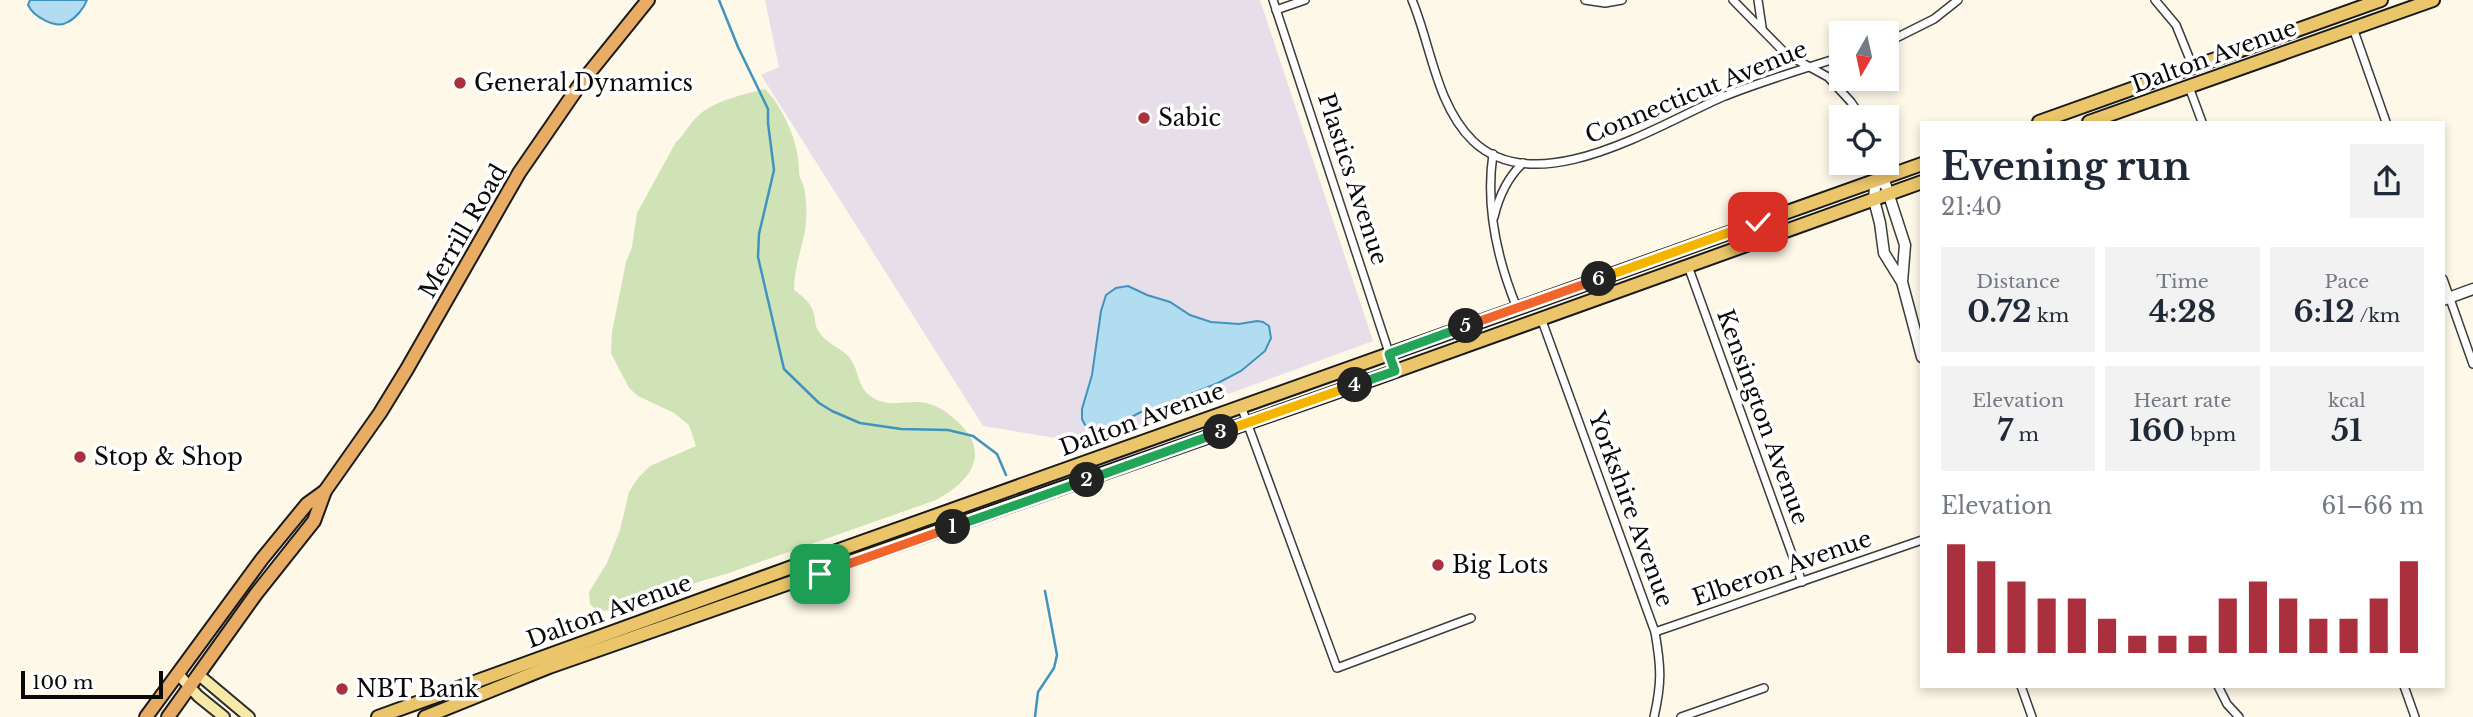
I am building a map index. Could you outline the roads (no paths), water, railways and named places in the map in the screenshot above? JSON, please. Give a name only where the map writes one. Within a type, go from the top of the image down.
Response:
[{"type":"highway","name":"Merrill Road","points":[[168,717],[256,594],[314,521],[325,491],[407,369],[489,223],[543,137],[598,60],[648,0]]},
{"type":"highway","name":"Merrill Road","points":[[146,717],[300,511],[325,491]]},
{"type":"main road","name":"Dalton Avenue","points":[[2042,121],[2381,0]]},
{"type":"main road","name":"Dalton Avenue","points":[[2092,121],[2433,0]]},
{"type":"main road","name":"Dalton Avenue","points":[[379,717],[524,670],[1241,406],[1920,165]]},
{"type":"main road","name":"Dalton Avenue","points":[[549,661],[1248,423],[1920,183]]},
{"type":"main road","points":[[182,669],[190,687],[224,717]]},
{"type":"main road","name":"Dalton Avenue","points":[[425,717],[524,670]]},
{"type":"main road","points":[[199,675],[250,717]]},
{"type":"street","name":"Plastics Avenue","points":[[1273,0],[1395,371]]},
{"type":"street","points":[[1276,10],[1305,0]]},
{"type":"street","points":[[1412,0],[1453,116],[1471,139],[1493,155],[1490,170],[1492,225],[1505,278],[1517,308]]},
{"type":"street","points":[[1585,0],[1605,3],[1622,0]]},
{"type":"street","points":[[1733,0],[1786,54],[1828,77],[1852,105]]},
{"type":"street","points":[[1758,0],[1759,16],[1765,33]]},
{"type":"street","points":[[1899,36],[1934,19],[1958,0]]},
{"type":"street","points":[[2155,0],[2176,25],[2193,67]]},
{"type":"street","points":[[2353,28],[2386,121]]},
{"type":"street","name":"Connecticut Avenue","points":[[1493,155],[1523,163],[1553,164],[1574,160],[1609,150],[1777,75],[1829,60]]},
{"type":"street","points":[[2189,87],[2202,121]]},
{"type":"street","points":[[1492,225],[1498,200],[1523,163]]},
{"type":"street","points":[[1883,177],[1905,245],[1902,282]]},
{"type":"street","points":[[1883,177],[1875,187],[1874,200],[1884,253],[1902,282],[1920,350]]},
{"type":"street","name":"Kensington Avenue","points":[[1688,265],[1802,582]]},
{"type":"street","points":[[2473,289],[2446,298],[2473,363]]},
{"type":"street","name":"Yorkshire Avenue","points":[[1541,318],[1655,632],[1661,666],[1661,687],[1654,717]]},
{"type":"street","points":[[1241,406],[1336,668],[1471,618]]},
{"type":"street","name":"Elberon Avenue","points":[[1655,632],[1920,541]]},
{"type":"street","points":[[182,669],[199,675]]},
{"type":"street","points":[[1681,717],[1764,688]]},
{"type":"street","points":[[2022,688],[2032,717]]},
{"type":"street","points":[[2219,688],[2227,704],[2239,717]]},
{"type":"street","points":[[2404,688],[2415,717]]},
{"type":"water","points":[[30,0],[87,0],[74,18],[57,24],[45,21],[35,13],[28,5]]},
{"type":"water","points":[[1128,286],[1211,322],[1263,322],[1269,326],[1271,338],[1265,351],[1241,371],[1218,383],[1143,411],[1110,428],[1091,428],[1085,425],[1082,419],[1082,409],[1092,375],[1101,311],[1106,295],[1116,288]]},
{"type":"waterway","points":[[719,0],[768,109],[774,170],[759,234],[758,257],[784,369],[819,403],[860,423],[901,429],[948,430],[973,436],[997,454],[1006,475]]},
{"type":"waterway","points":[[1035,717],[1038,692],[1054,668],[1057,655],[1045,591]]},
{"type":"place","name":"General Dynamics","points":[[460,83]]},
{"type":"place","name":"Sabic","points":[[1144,118]]},
{"type":"place","name":"Stop & Shop","points":[[80,457]]},
{"type":"place","name":"Big Lots","points":[[1438,565]]},
{"type":"place","name":"NBT Bank","points":[[342,689]]}]
